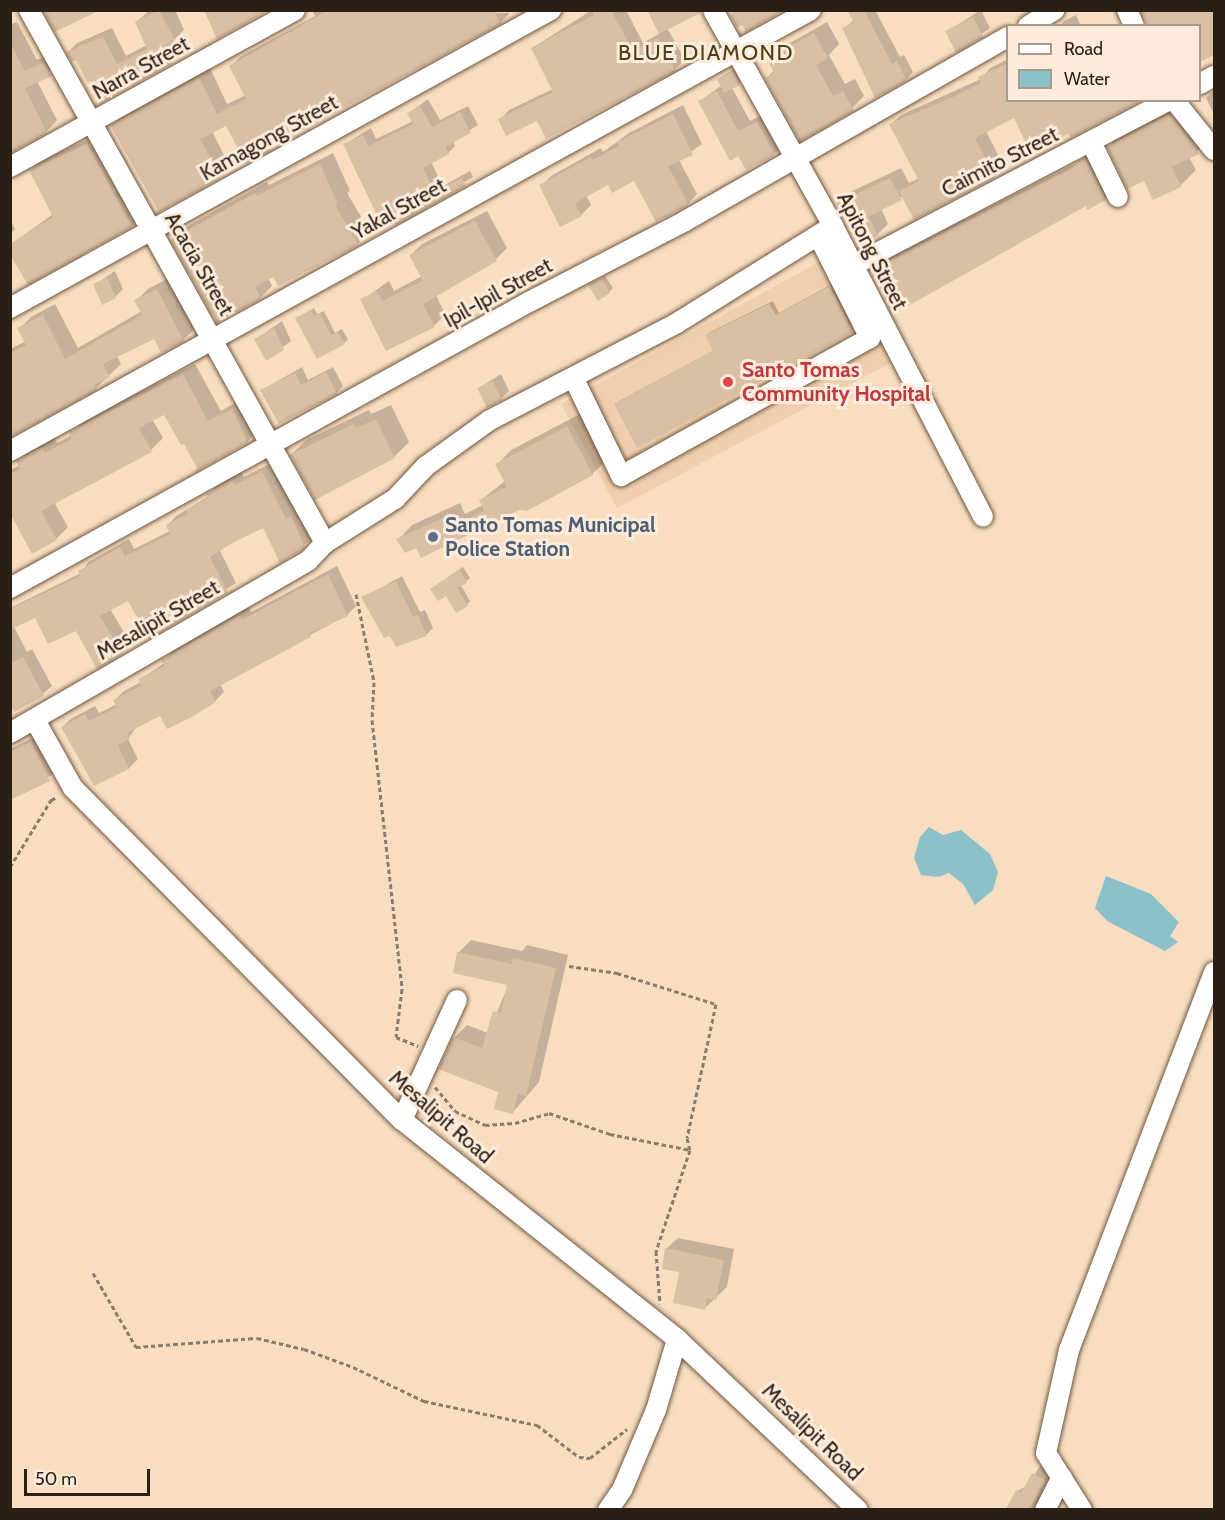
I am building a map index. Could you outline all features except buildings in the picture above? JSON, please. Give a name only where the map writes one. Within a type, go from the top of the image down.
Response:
[{"type":"street","name":"Acacia Street","points":[[29,10],[90,124],[213,338],[325,543]]},
{"type":"street","name":"Narra Street","points":[[10,167],[295,10]]},
{"type":"street","name":"Kamagong Street","points":[[10,308],[551,10]]},
{"type":"street","name":"Apitong Street","points":[[713,10],[793,156],[825,230],[852,266],[983,517]]},
{"type":"street","name":"Yakal Street","points":[[10,451],[811,10]]},
{"type":"street","points":[[1031,24],[1055,10]]},
{"type":"street","points":[[1126,10],[1133,24]]},
{"type":"street","name":"Ipil-Ipil Street","points":[[10,588],[272,446],[519,308],[685,221],[793,156],[1006,38]]},
{"type":"street","points":[[1201,83],[1215,76]]},
{"type":"street","name":"Caimito Street","points":[[852,266],[1168,102]]},
{"type":"street","points":[[1174,102],[1215,150]]},
{"type":"street","points":[[1091,142],[1118,197]]},
{"type":"street","points":[[574,379],[621,476],[870,338],[825,230]]},
{"type":"street","name":"Mesalipit Street","points":[[10,733],[308,561],[325,543],[395,499],[426,466],[490,420],[574,379],[677,323],[825,230]]},
{"type":"street","name":"Mesalipit Road","points":[[35,720],[73,788],[402,1120],[677,1339],[858,1509]]},
{"type":"street","points":[[1082,1509],[1046,1453],[1068,1350],[1215,972]]},
{"type":"street","points":[[402,1120],[457,1000]]},
{"type":"street","points":[[608,1509],[622,1490],[656,1410],[677,1339]]},
{"type":"street","points":[[1045,1509],[1062,1477]]},
{"type":"path","points":[[356,594],[374,682],[372,720],[402,989],[396,1037],[433,1052]]},
{"type":"path","points":[[10,867],[51,800],[73,788]]},
{"type":"path","points":[[569,966],[617,973],[716,1004],[687,1138],[690,1150],[656,1251],[661,1280],[660,1305],[653,1319]]},
{"type":"path","points":[[424,1072],[455,1111],[485,1125],[515,1123],[549,1113],[610,1134],[690,1150]]},
{"type":"path","points":[[93,1273],[136,1347],[257,1338],[304,1349],[353,1367],[424,1401],[537,1425],[579,1457],[590,1458],[629,1428]]},
{"type":"shaded area","name":"Santo Tomas Community Hospital","points":[[837,252],[896,360],[617,508],[561,404]]},
{"type":"water","points":[[929,827],[943,835],[961,830],[990,854],[998,872],[993,890],[975,905],[963,884],[949,873],[938,877],[921,875],[914,858],[920,837]]},
{"type":"water","points":[[1106,876],[1151,894],[1179,922],[1170,936],[1178,942],[1165,951],[1107,921],[1095,908]]},
{"type":"place","name":"Santo Tomas Community Hospital","points":[[728,382]]},
{"type":"place","name":"Santo Tomas Municipal Police Station","points":[[433,537]]},
{"type":"district","name":"BLUE DIAMOND","points":[[706,53]]}]
